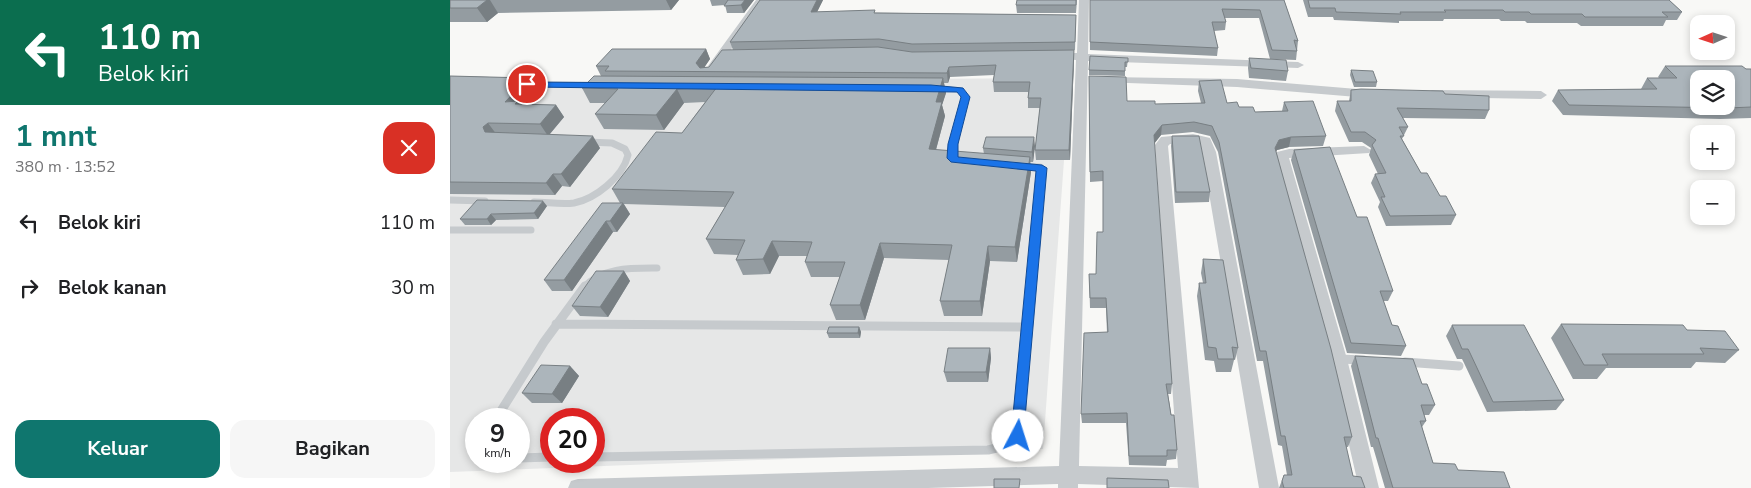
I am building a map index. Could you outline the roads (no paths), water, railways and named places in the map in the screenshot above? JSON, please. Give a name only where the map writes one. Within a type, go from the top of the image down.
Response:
[{"type":"street","points":[[708,74],[727,55],[761,0]]},
{"type":"street","points":[[1068,482],[1082,56],[1079,18],[1084,0]]},
{"type":"street","points":[[1042,56],[1298,65]]},
{"type":"street","points":[[1081,80],[1237,83],[1333,92],[1380,94]]},
{"type":"street","points":[[1418,94],[1541,95]]},
{"type":"street","points":[[578,488],[1188,482],[1161,145],[1166,140],[1194,138],[1205,141],[1209,152],[1269,488]]},
{"type":"street","points":[[1364,150],[1289,153],[1282,155],[1282,158],[1338,359],[1368,488]]},
{"type":"lane","points":[[519,84],[607,85]]},
{"type":"lane","points":[[931,88],[950,88],[964,94],[966,97],[952,158],[962,162]]},
{"type":"lane","points":[[526,202],[581,201],[604,188],[623,168],[627,158],[627,151],[624,147],[611,143],[583,142]]},
{"type":"lane","points":[[605,456],[988,450],[1005,447],[1018,436],[1042,168],[1011,165]]},
{"type":"lane","points":[[450,200],[498,201]]},
{"type":"lane","points":[[450,230],[531,230]]},
{"type":"lane","points":[[503,408],[556,324],[589,280],[617,270],[657,268]]},
{"type":"lane","points":[[556,324],[1028,327]]},
{"type":"lane","points":[[1338,359],[1375,361]]},
{"type":"lane","points":[[1394,362],[1458,366]]}]
